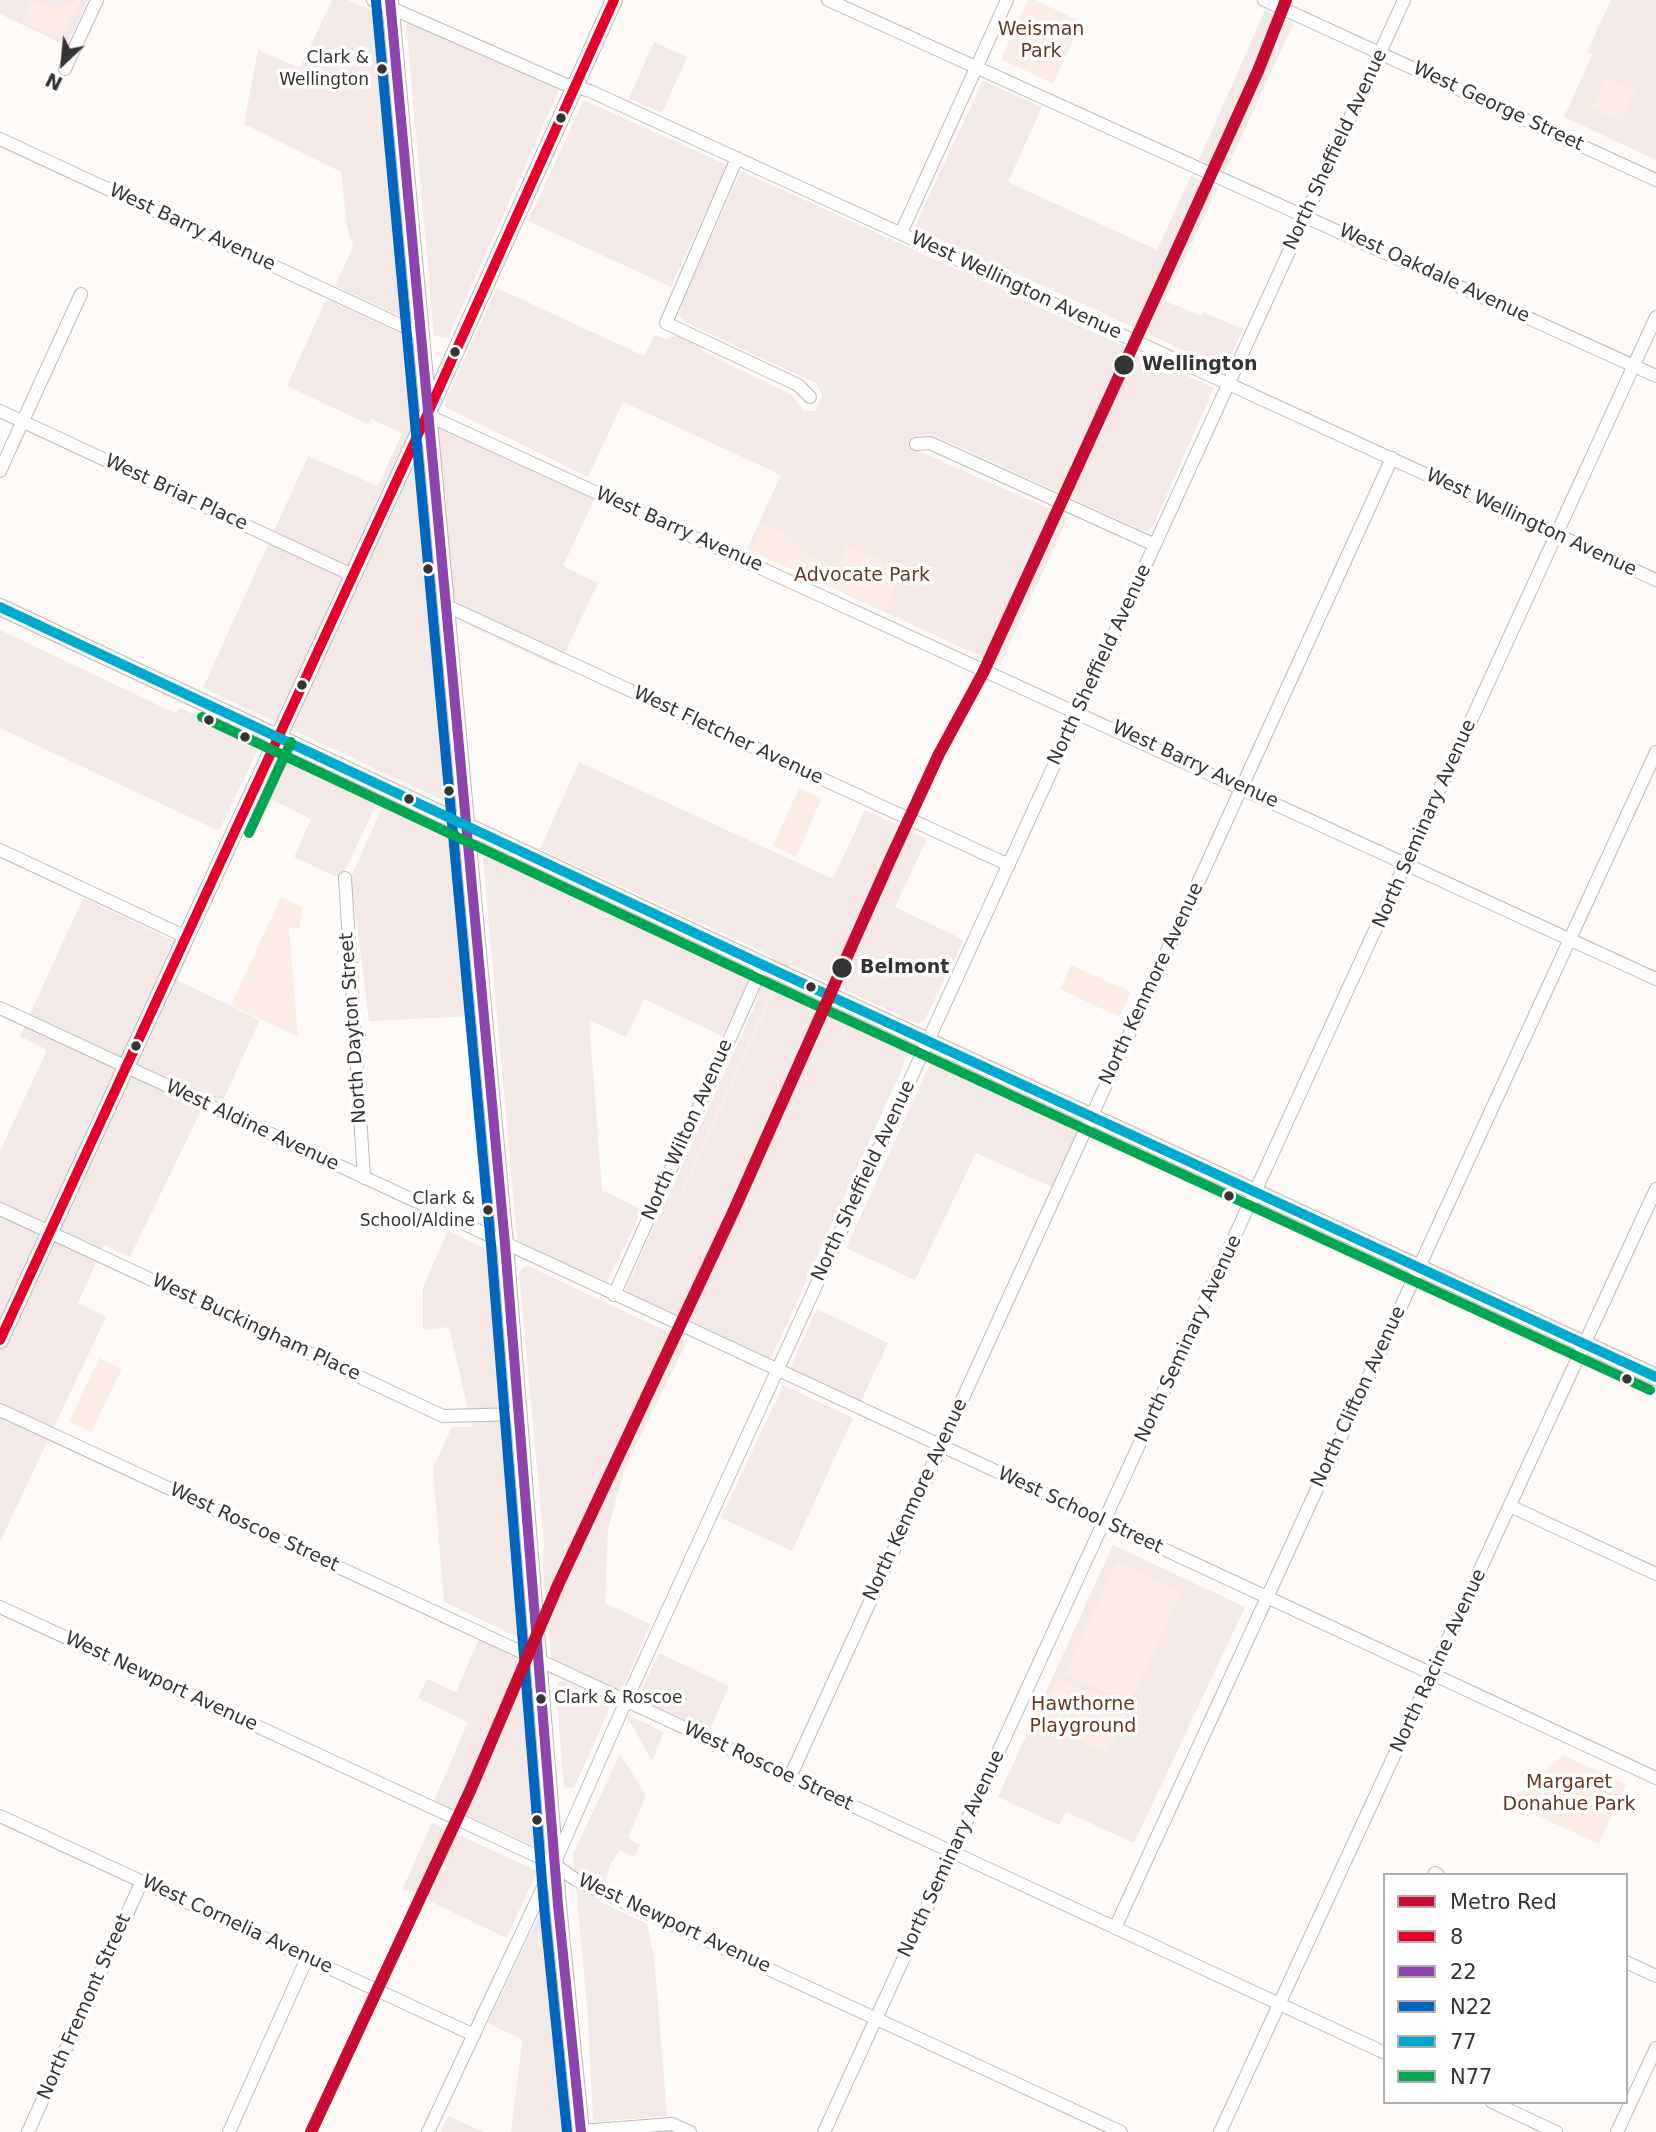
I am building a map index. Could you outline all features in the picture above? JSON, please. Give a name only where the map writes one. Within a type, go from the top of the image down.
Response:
[{"type":"main road","points":[[0,1340],[427,415],[614,0]]},
{"type":"main road","points":[[391,4],[505,1244],[554,1864],[581,2132]]},
{"type":"main road","points":[[0,607],[762,965],[1656,1377]]},
{"type":"street","points":[[65,69],[97,0]]},
{"type":"street","name":"West Wellington Avenue","points":[[373,0],[391,4],[737,158],[1656,580]]},
{"type":"street","name":"West Oakdale Avenue","points":[[828,0],[1656,376]]},
{"type":"street","points":[[901,233],[1007,0]]},
{"type":"street","name":"West George Street","points":[[1264,0],[1656,180]]},
{"type":"street","name":"North Sheffield Avenue","points":[[428,2132],[554,1864],[626,1701],[1404,0]]},
{"type":"street","name":"West Barry Avenue","points":[[0,139],[422,335]]},
{"type":"street","points":[[737,158],[666,323],[797,384],[810,397]]},
{"type":"street","points":[[0,471],[81,295]]},
{"type":"street","name":"North Seminary Avenue","points":[[824,2132],[1656,317]]},
{"type":"street","name":"West Briar Place","points":[[0,411],[352,575]]},
{"type":"street","name":"West Barry Avenue","points":[[427,415],[1656,979]]},
{"type":"street","points":[[916,444],[930,443],[1155,545]]},
{"type":"street","name":"North Kenmore Avenue","points":[[790,1777],[1392,458]]},
{"type":"street","name":"West Fletcher Avenue","points":[[447,606],[1009,865]]},
{"type":"street","name":"North Clifton Avenue","points":[[1115,1928],[1656,752]]},
{"type":"street","points":[[0,850],[186,937]]},
{"type":"street","name":"North Dayton Street","points":[[345,878],[364,1178]]},
{"type":"street","name":"North Wilton Avenue","points":[[614,1295],[762,965]]},
{"type":"street","name":"West Aldine Avenue","points":[[0,1008],[505,1244]]},
{"type":"street","name":"North Racine Avenue","points":[[1220,2132],[1656,1189]]},
{"type":"street","name":"West Buckingham Place","points":[[0,1209],[443,1416],[519,1414]]},
{"type":"street","name":"West School Street","points":[[505,1244],[1656,1778]]},
{"type":"street","name":"West Roscoe Street","points":[[0,1410],[1383,2052]]},
{"type":"street","points":[[1510,1506],[1656,1574]]},
{"type":"street","name":"West Newport Avenue","points":[[0,1607],[554,1864],[576,1880],[1121,2132]]},
{"type":"street","name":"West Cornelia Avenue","points":[[0,1816],[474,2035]]},
{"type":"street","name":"North Fremont Street","points":[[28,2132],[142,1881]]},
{"type":"street","points":[[229,2132],[307,1958]]},
{"type":"street","points":[[1628,1963],[1656,1976]]},
{"type":"street","points":[[1617,2132],[1656,2048]]},
{"type":"street","points":[[1496,2104],[1556,2132]]},
{"type":"street","points":[[581,2132],[672,2124],[690,2132]]},
{"type":"shaded area","points":[[0,0],[88,0],[67,46],[0,14]]},
{"type":"shaded area","points":[[332,0],[348,0],[377,13],[409,320],[335,286],[353,246],[347,227],[341,172],[244,124],[258,50],[300,68]]},
{"type":"shaded area","points":[[1611,0],[1656,0],[1656,160],[1564,117],[1592,55],[1587,52]]},
{"type":"shaded area","points":[[1265,10],[1294,23],[1225,172],[1199,160]]},
{"type":"shaded area","points":[[406,22],[559,90],[448,338],[434,336]]},
{"type":"shaded area","points":[[654,42],[687,57],[662,113],[629,98]]},
{"type":"shaded area","points":[[983,81],[1042,107],[1008,182],[1157,250],[1191,176],[1218,188],[1165,301],[1201,316],[1203,312],[1243,329],[1226,365],[1220,367],[991,262],[986,263],[937,238],[913,230]]},
{"type":"shaded area","points":[[584,100],[727,165],[671,287],[528,221]]},
{"type":"shaded area","points":[[741,171],[958,270],[962,268],[974,277],[1214,388],[1153,526],[1146,532],[931,434],[920,435],[914,449],[1068,517],[1000,665],[747,549],[781,475],[623,402],[588,477],[445,407],[446,399],[497,288],[644,356],[655,335],[666,339],[678,335],[697,344],[704,352],[792,395],[804,411],[815,411],[822,395],[816,383],[686,323],[680,316],[681,305]]},
{"type":"shaded area","points":[[326,299],[410,338],[414,408],[597,493],[563,566],[598,583],[558,667],[434,609],[451,804],[203,688],[308,456],[378,486],[402,433],[371,419],[368,424],[287,386]]},
{"type":"shaded area","points":[[0,630],[175,713],[180,708],[260,745],[219,831],[0,728]]},
{"type":"shaded area","points":[[284,754],[379,799],[341,879],[294,857],[311,819],[264,796]]},
{"type":"shaded area","points":[[579,762],[833,879],[865,810],[927,839],[895,907],[964,940],[924,1021],[918,1024],[792,965],[787,967],[772,960],[770,955],[540,849]]},
{"type":"shaded area","points":[[385,801],[458,836],[474,1016],[369,1021],[351,877]]},
{"type":"shaded area","points":[[490,852],[750,973],[748,984],[722,1036],[644,999],[626,1037],[589,1020],[602,1190],[642,1210],[607,1282],[521,1244],[517,1239],[483,858]]},
{"type":"shaded area","points":[[83,898],[192,949],[177,980],[260,1020],[222,1102],[208,1096],[130,1257],[104,1245],[78,1303],[106,1317],[0,1542],[0,1151],[47,1050],[20,1036]]},
{"type":"shaded area","points":[[770,978],[784,988],[906,1044],[910,1051],[769,1358],[625,1291],[759,997],[758,990],[763,980]]},
{"type":"shaded area","points":[[935,1059],[1081,1125],[1052,1187],[976,1153],[915,1280],[846,1248],[931,1062]]},
{"type":"shaded area","points":[[448,1231],[492,1251],[531,1636],[528,1642],[444,1602],[433,1468],[452,1427],[472,1427],[449,1327],[423,1330],[423,1287]]},
{"type":"shaded area","points":[[526,1265],[687,1341],[625,1468],[608,1528],[605,1603],[650,1624],[622,1690],[617,1691],[551,1659],[543,1568],[544,1544],[519,1273]]},
{"type":"shaded area","points":[[817,1309],[888,1343],[861,1401],[790,1368]]},
{"type":"shaded area","points":[[783,1385],[853,1418],[792,1551],[721,1518]]},
{"type":"shaded area","points":[[1113,1545],[1245,1607],[1134,1843],[1066,1812],[1059,1825],[998,1797]]},
{"type":"shaded area","points":[[479,1639],[530,1666],[547,1843],[541,1849],[434,1801],[468,1722],[418,1698],[427,1679],[456,1692]]},
{"type":"shaded area","points":[[659,1653],[729,1686],[708,1734],[638,1699]]},
{"type":"shaded area","points":[[559,1681],[565,1681],[612,1704],[574,1788],[564,1787],[556,1689]]},
{"type":"shaded area","points":[[629,1715],[664,1732],[652,1761],[628,1718]]},
{"type":"shaded area","points":[[620,1754],[646,1795],[628,1838],[640,1845],[634,1857],[620,1850],[610,1865],[599,1901],[647,1924],[654,1957],[667,2116],[593,2122],[588,2018],[573,1854]]},
{"type":"shaded area","points":[[432,1823],[538,1871],[506,1938],[403,1888]]},
{"type":"shaded area","points":[[540,1913],[548,1914],[568,2132],[511,2132],[522,2043],[521,2039],[488,2023]]},
{"type":"shaded area","points":[[448,2116],[484,2132],[441,2132]]},
{"type":"green space","points":[[32,0],[56,9],[80,0],[61,38],[22,22]]},
{"type":"green space","name":"Weisman Park","points":[[1028,0],[1035,0],[1082,22],[1053,84],[1001,59]]},
{"type":"green space","points":[[1606,77],[1635,91],[1621,121],[1592,108]]},
{"type":"green space","name":"Advocate Park","points":[[764,524],[785,534],[805,554],[837,567],[846,547],[870,554],[894,570],[899,566],[903,570],[884,611],[752,551]]},
{"type":"green space","points":[[799,788],[822,798],[796,857],[773,846]]},
{"type":"green space","points":[[281,897],[302,907],[300,928],[289,929],[298,1037],[231,1005]]},
{"type":"green space","points":[[1071,965],[1131,992],[1119,1017],[1060,989]]},
{"type":"green space","points":[[772,990],[775,991],[685,1189],[682,1188]]},
{"type":"green space","points":[[99,1358],[122,1369],[91,1432],[69,1422]]},
{"type":"green space","points":[[1117,1562],[1181,1592],[1130,1704],[1065,1674]]},
{"type":"green space","name":"Hawthorne Playground","points":[[1057,1678],[1128,1711],[1108,1754],[1037,1722]]},
{"type":"green space","name":"Margaret Donahue Park","points":[[1563,1755],[1626,1784],[1599,1844],[1509,1803]]},
{"type":"metro line","name":"Red","points":[[311,2132],[470,1791],[558,1585],[735,1208],[890,860],[939,754],[983,673],[1174,256],[1258,71],[1286,0]]},
{"type":"transit line","name":"22","points":[[390,0],[505,1244],[558,1905],[581,2132]]},
{"type":"transit line","name":"8","points":[[0,1340],[427,415],[614,0]]},
{"type":"transit line","name":"N22","points":[[376,1],[491,1245],[544,1906],[567,2132]]},
{"type":"transit line","name":"77","points":[[0,607],[763,965],[1656,1377]]},
{"type":"transit line","name":"N77","points":[[202,717],[757,978],[1650,1390]]},
{"type":"transit line","name":"N77","points":[[249,833],[291,742]]},
{"type":"place","name":"Clark & Wellington","points":[[382,69]]},
{"type":"place","name":"Wellington","points":[[1124,365]]},
{"type":"place","name":"Belmont","points":[[842,968]]},
{"type":"place","name":"Clark & School/Aldine","points":[[488,1210]]},
{"type":"place","name":"Clark & Roscoe","points":[[541,1699]]}]
